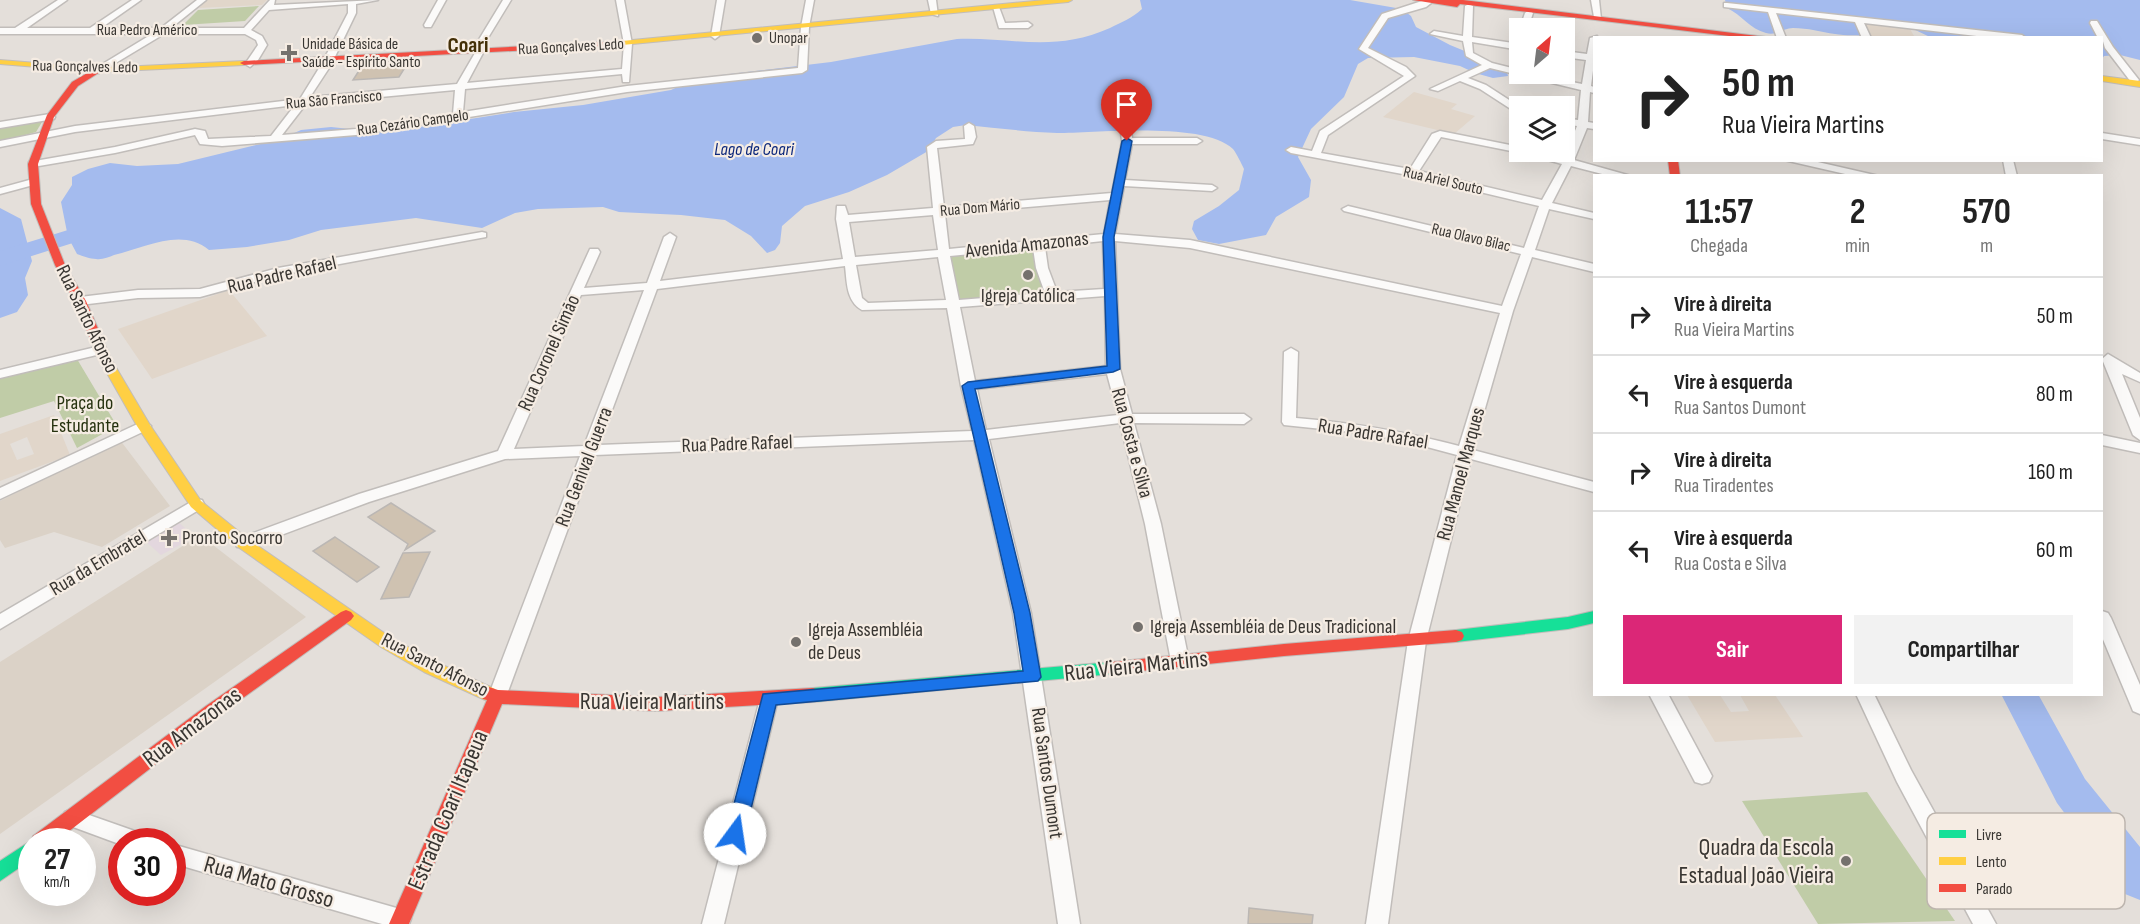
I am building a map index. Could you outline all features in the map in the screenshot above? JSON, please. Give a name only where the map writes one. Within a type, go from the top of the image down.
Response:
[{"type":"main road","name":"Rua Gonçalves Ledo","points":[[0,62],[99,70],[628,44],[1059,1]]},
{"type":"main road","points":[[1431,1],[1469,6],[1529,7]]},
{"type":"main road","points":[[1431,1],[1529,7],[1672,31],[1722,36]]},
{"type":"main road","points":[[1672,31],[1742,36]]},
{"type":"main road","name":"Rua Santo Afonso","points":[[99,70],[75,84],[50,117],[33,164],[33,182],[36,204],[60,265],[80,301],[100,350],[144,426],[196,504],[243,543],[346,616],[430,667],[497,697]]},
{"type":"main road","points":[[2103,78],[2138,81]]},
{"type":"main road","name":"Rua Amazonas","points":[[59,828],[212,711],[346,616]]},
{"type":"main road","name":"Rua Vieira Martins","points":[[497,697],[657,704],[769,699],[1032,677],[1417,640],[1568,623],[1593,617]]},
{"type":"main road","name":"Estrada Coari Itapeua","points":[[399,921],[497,697]]},
{"type":"main road","points":[[0,872],[18,858]]},
{"type":"street","points":[[17,31],[63,0]]},
{"type":"street","points":[[92,30],[137,0]]},
{"type":"street","points":[[99,70],[164,30],[202,0]]},
{"type":"street","points":[[250,64],[263,44],[257,36],[246,30],[274,0]]},
{"type":"street","points":[[266,8],[374,0]]},
{"type":"street","points":[[428,25],[442,0]]},
{"type":"street","points":[[458,117],[460,87],[479,52],[479,46],[507,0]]},
{"type":"street","points":[[620,0],[628,44],[625,71],[627,89]]},
{"type":"street","points":[[716,36],[721,0]]},
{"type":"street","points":[[805,27],[810,0]]},
{"type":"street","points":[[932,0],[935,14]]},
{"type":"street","name":"Rua Manoel Marques","points":[[1595,0],[1600,19],[1596,36]]},
{"type":"street","points":[[275,137],[303,101],[329,59],[352,13],[351,1]]},
{"type":"street","points":[[1316,153],[1324,133],[1410,76],[1403,69],[1363,49],[1382,19],[1431,1]]},
{"type":"street","points":[[1727,5],[2004,36]]},
{"type":"street","points":[[1469,6],[1467,34],[1469,54],[1489,65],[1509,70]]},
{"type":"street","points":[[996,9],[1002,26],[1028,25]]},
{"type":"street","points":[[1771,10],[1781,36]]},
{"type":"street","points":[[1858,20],[1866,36]]},
{"type":"street","points":[[2094,23],[2100,36]]},
{"type":"street","name":"Rua Cezário Campelo","points":[[33,164],[115,150],[195,132],[201,133],[204,142],[210,143],[356,132],[627,89],[802,70],[805,27]]},
{"type":"street","name":"Rua Pedro Américo","points":[[0,31],[246,30]]},
{"type":"street","points":[[1434,34],[1509,45]]},
{"type":"street","points":[[2105,47],[2138,81]]},
{"type":"street","points":[[1575,56],[1592,58]]},
{"type":"street","name":"Rua Manoel Marques","points":[[1575,150],[1589,125],[1592,58]]},
{"type":"street","points":[[1434,89],[1489,65]]},
{"type":"street","name":"Rua São Francisco","points":[[0,144],[43,133],[255,109],[303,101],[625,71]]},
{"type":"street","points":[[1460,78],[1483,87],[1509,105]]},
{"type":"street","points":[[1568,84],[1590,89]]},
{"type":"street","name":"Rua Costa e Silva","points":[[1124,116],[1127,141],[1108,237],[1112,292],[1113,369],[1153,524],[1180,661]]},
{"type":"street","points":[[0,125],[50,117]]},
{"type":"street","name":"Rua Santos Dumont","points":[[969,126],[971,137],[969,142],[936,144],[932,147],[944,254],[968,386],[1022,613],[1069,924]]},
{"type":"street","points":[[1413,173],[1436,135],[1509,148]]},
{"type":"street","points":[[2103,136],[2140,142]]},
{"type":"street","points":[[1127,141],[1197,141]]},
{"type":"street","name":"Rua Ariel Souto","points":[[1291,150],[1413,173],[1593,216]]},
{"type":"street","points":[[1568,162],[1618,174]]},
{"type":"street","name":"Rua Manoel Marques","points":[[1377,924],[1417,640],[1465,453],[1507,311],[1545,205],[1568,162]]},
{"type":"street","points":[[1800,162],[1863,174]]},
{"type":"street","points":[[0,191],[33,182]]},
{"type":"street","name":"Rua Dom Mário","points":[[849,262],[842,213],[939,212],[1119,190],[1212,188]]},
{"type":"street","name":"Rua Olavo Bilac","points":[[1348,210],[1593,268]]},
{"type":"street","name":"Rua Padre Rafael","points":[[80,301],[138,294],[200,293],[278,272],[482,235]]},
{"type":"street","name":"Rua Genival Guerra","points":[[497,697],[670,237]]},
{"type":"street","name":"Avenida Amazonas","points":[[577,292],[652,286],[849,262],[1108,237],[1190,244],[1507,311]]},
{"type":"street","points":[[1039,245],[1042,268],[1053,297]]},
{"type":"street","name":"Rua Coronel Simão","points":[[504,454],[594,252]]},
{"type":"street","points":[[849,262],[859,303],[870,307],[953,304],[1112,292]]},
{"type":"street","points":[[0,374],[100,350]]},
{"type":"street","name":"Rua Padre Rafael","points":[[1291,352],[1289,422],[1351,427],[1392,434],[1593,487]]},
{"type":"street","points":[[2105,355],[2121,373],[2140,435]]},
{"type":"street","points":[[968,386],[1113,369]]},
{"type":"street","points":[[2103,372],[2121,373],[2140,378]]},
{"type":"street","name":"Rua Padre Rafael","points":[[243,543],[364,498],[504,454],[980,435],[1127,418],[1244,419]]},
{"type":"street","points":[[0,495],[144,426]]},
{"type":"street","points":[[2103,440],[2140,448]]},
{"type":"street","name":"Rua da Embratel","points":[[0,622],[196,504]]},
{"type":"street","points":[[2103,620],[2133,680],[2140,706]]},
{"type":"street","points":[[1659,696],[1702,776]]},
{"type":"street","points":[[1866,696],[1927,819]]},
{"type":"street","points":[[713,924],[769,699]]},
{"type":"street","points":[[72,818],[108,831]]},
{"type":"street","name":"Rua Mato Grosso","points":[[186,857],[399,921]]},
{"type":"street","points":[[1976,909],[1984,924]]},
{"type":"shaded area","points":[[207,0],[267,0],[262,5],[199,8]]},
{"type":"shaded area","points":[[1863,22],[1909,27],[1914,36],[1869,36]]},
{"type":"shaded area","points":[[1414,92],[1457,104],[1451,109],[1475,116],[1454,134],[1383,117]]},
{"type":"shaded area","points":[[229,290],[267,336],[152,379],[118,329]]},
{"type":"shaded area","points":[[54,415],[70,455],[0,481],[0,434]],"holes":[[[27,437],[34,454],[17,460],[10,444]]]},
{"type":"shaded area","points":[[120,440],[170,506],[102,547],[54,532],[5,548],[0,540],[0,501]]},
{"type":"shaded area","name":"Pronto Socorro","points":[[176,520],[195,537],[161,555],[142,538]]},
{"type":"shaded area","points":[[200,535],[306,617],[0,834],[0,662]]},
{"type":"shaded area","points":[[1688,696],[1721,696],[1731,712],[1749,711],[1741,696],[1776,696],[1803,737],[1715,742]]},
{"type":"green space","points":[[259,6],[245,21],[183,25],[198,10]]},
{"type":"green space","points":[[42,122],[36,132],[0,142],[0,126]]},
{"type":"green space","points":[[1035,248],[1049,295],[958,301],[951,255]]},
{"type":"green space","name":"Praça do Estudante","points":[[77,359],[117,426],[77,448],[54,401],[0,418],[0,375]]},
{"type":"green space","name":"Quadra da Escola Estadual João Vieira","points":[[1867,792],[1927,880],[1927,909],[1947,909],[1955,921],[1818,924],[1742,801]]},
{"type":"water","name":"Lago de Coari","points":[[1140,0],[1350,0],[1402,9],[1411,16],[1416,27],[1450,45],[1506,68],[1508,76],[1493,78],[1460,66],[1414,57],[1368,58],[1358,64],[1344,97],[1311,129],[1298,157],[1311,180],[1309,197],[1276,217],[1266,235],[1219,244],[1198,240],[1192,229],[1194,221],[1219,206],[1239,190],[1244,169],[1233,149],[1219,140],[1199,135],[1149,130],[1057,133],[966,125],[953,127],[936,138],[928,151],[887,175],[849,192],[805,206],[782,226],[780,243],[775,250],[767,253],[751,236],[725,220],[619,212],[603,207],[538,209],[515,213],[482,228],[416,218],[321,230],[289,240],[247,247],[209,250],[198,243],[187,240],[163,241],[101,259],[77,254],[68,237],[61,202],[72,185],[72,177],[88,169],[110,163],[137,166],[178,164],[281,139],[301,130],[331,127],[369,131],[406,129],[514,112],[583,105],[671,90],[696,78],[831,62],[957,39],[1034,42],[1070,40],[1090,36],[1127,20],[1142,9]]},
{"type":"water","points":[[1725,0],[2140,0],[2140,60],[2120,55],[2103,58],[2103,36],[1928,36],[1909,27],[1863,22],[1869,36],[1839,35],[1793,28],[1770,34],[1755,28],[1727,8]]},
{"type":"water","points":[[0,208],[21,219],[32,261],[25,278],[28,295],[17,312],[0,318]]},
{"type":"building","points":[[409,61],[399,77],[353,80],[364,63]]},
{"type":"building","points":[[391,503],[435,531],[405,550],[408,544],[368,517]]},
{"type":"building","points":[[335,537],[379,567],[357,582],[313,551]]},
{"type":"building","points":[[430,552],[409,597],[381,599],[403,553]]},
{"type":"building","points":[[1249,908],[1313,915],[1312,924],[1248,924]]},
{"type":"waterway","points":[[0,259],[68,237]]},
{"type":"waterway","points":[[2020,696],[2071,791],[2088,813]]},
{"type":"waterway","points":[[2125,861],[2140,880]]},
{"type":"traffic: fast","points":[[1456,636],[1568,623],[1593,617]]},
{"type":"traffic: fast","points":[[813,695],[1112,668]]},
{"type":"traffic: fast","points":[[0,872],[18,858]]},
{"type":"traffic: slow","points":[[622,43],[1068,0]]},
{"type":"traffic: slow","points":[[0,62],[99,70],[244,63]]},
{"type":"traffic: slow","points":[[2103,79],[2140,84]]},
{"type":"traffic: slow","points":[[105,359],[144,426],[196,504],[243,543],[387,643],[430,667],[489,694]]},
{"type":"traffic: jam","points":[[1417,0],[1457,5]]},
{"type":"traffic: jam","points":[[1444,0],[1753,36]]},
{"type":"traffic: jam","points":[[244,63],[622,43]]},
{"type":"traffic: jam","points":[[99,70],[75,84],[50,117],[33,164],[36,204],[60,265],[80,301],[105,359]]},
{"type":"traffic: jam","points":[[1673,162],[1675,174]]},
{"type":"traffic: jam","points":[[58,828],[212,711],[346,616]]},
{"type":"traffic: jam","points":[[1112,668],[1284,650],[1456,636]]},
{"type":"traffic: jam","points":[[489,694],[497,697],[657,704],[813,695]]},
{"type":"traffic: jam","points":[[399,924],[497,697]]},
{"type":"place","name":"Unopar","points":[[757,38]]},
{"type":"place","name":"Unidade Básica de Saúde - Espírito Santo","points":[[289,53]]},
{"type":"place","name":"Igreja Católica","points":[[1028,275]]},
{"type":"place","name":"Pronto Socorro","points":[[169,538]]},
{"type":"place","name":"Igreja Assembléia de Deus Tradicional","points":[[1138,627]]},
{"type":"place","name":"Igreja Assembléia de Deus","points":[[796,642]]},
{"type":"place","name":"Quadra da Escola Estadual João Vieira","points":[[1846,861]]},
{"type":"district","name":"Coari","points":[[468,45]]},
{"type":"route","points":[[735,834],[769,699],[1032,677],[1022,613],[968,386],[1113,369],[1108,237],[1121,183],[1127,141]]}]
